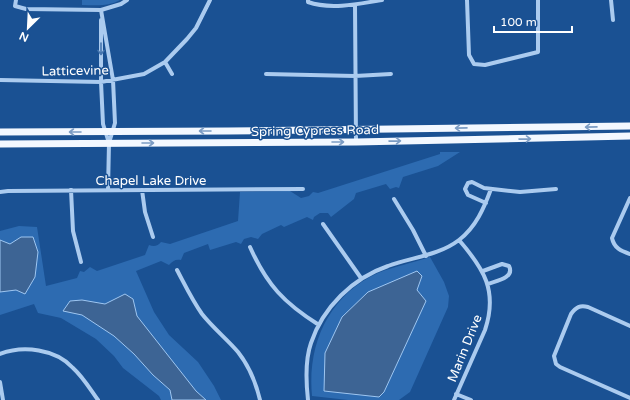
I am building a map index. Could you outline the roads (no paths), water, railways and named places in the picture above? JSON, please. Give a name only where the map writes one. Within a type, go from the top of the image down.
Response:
[{"type":"main road","name":"Spring Cypress Road","points":[[0,132],[356,130],[630,126]]},
{"type":"main road","points":[[553,127],[553,139]]},
{"type":"main road","points":[[228,131],[229,143]]},
{"type":"main road","name":"Spring Cypress Road","points":[[0,144],[356,142],[553,139],[630,136]]},
{"type":"street","points":[[16,0],[15,6],[26,9],[48,10],[101,10],[121,4],[127,0]]},
{"type":"street","name":"Latticevine","points":[[0,80],[101,82],[144,74],[164,62],[174,53],[196,28],[210,0]]},
{"type":"street","points":[[308,1],[317,5],[355,5],[382,0]]},
{"type":"street","points":[[467,0],[469,55],[474,64],[485,65],[538,52],[538,0]]},
{"type":"street","points":[[611,0],[613,20]]},
{"type":"street","points":[[355,5],[354,76],[356,142]]},
{"type":"street","points":[[101,10],[113,80],[115,124],[109,132],[108,190]]},
{"type":"street","points":[[101,10],[101,82],[103,124],[109,132]]},
{"type":"street","points":[[164,62],[172,74]]},
{"type":"street","points":[[266,74],[354,76],[391,74]]},
{"type":"street","points":[[486,203],[468,194],[465,189],[466,185],[472,182],[484,188],[529,192],[556,189]]},
{"type":"street","name":"Chapel Lake Drive","points":[[0,192],[71,190],[303,189]]},
{"type":"street","points":[[308,400],[307,363],[311,343],[319,325],[330,307],[342,294],[361,278],[389,266],[426,256],[459,240],[477,221],[491,189]]},
{"type":"street","points":[[71,190],[73,231],[81,262]]},
{"type":"street","points":[[142,190],[145,212],[153,237]]},
{"type":"street","points":[[630,198],[612,238],[613,243],[619,250],[630,254]]},
{"type":"street","points":[[394,199],[413,230],[426,256]]},
{"type":"street","points":[[323,224],[361,278]]},
{"type":"street","name":"Marin Drive","points":[[454,400],[488,322],[490,305],[488,284],[483,271],[459,240]]},
{"type":"street","points":[[250,247],[263,273],[275,289],[292,306],[319,325]]},
{"type":"street","points":[[483,271],[502,264],[508,266],[510,269],[509,275],[488,284]]},
{"type":"street","points":[[178,270],[192,300],[202,314],[239,353],[246,363],[257,387],[260,400]]},
{"type":"street","points":[[630,326],[588,307],[578,307],[571,314],[554,352],[554,360],[560,367],[630,398]]},
{"type":"street","points":[[0,354],[9,351],[29,349],[50,353],[63,359],[73,367],[98,400]]},
{"type":"street","points":[[0,382],[3,400]]},
{"type":"street","points":[[456,394],[471,400]]}]
